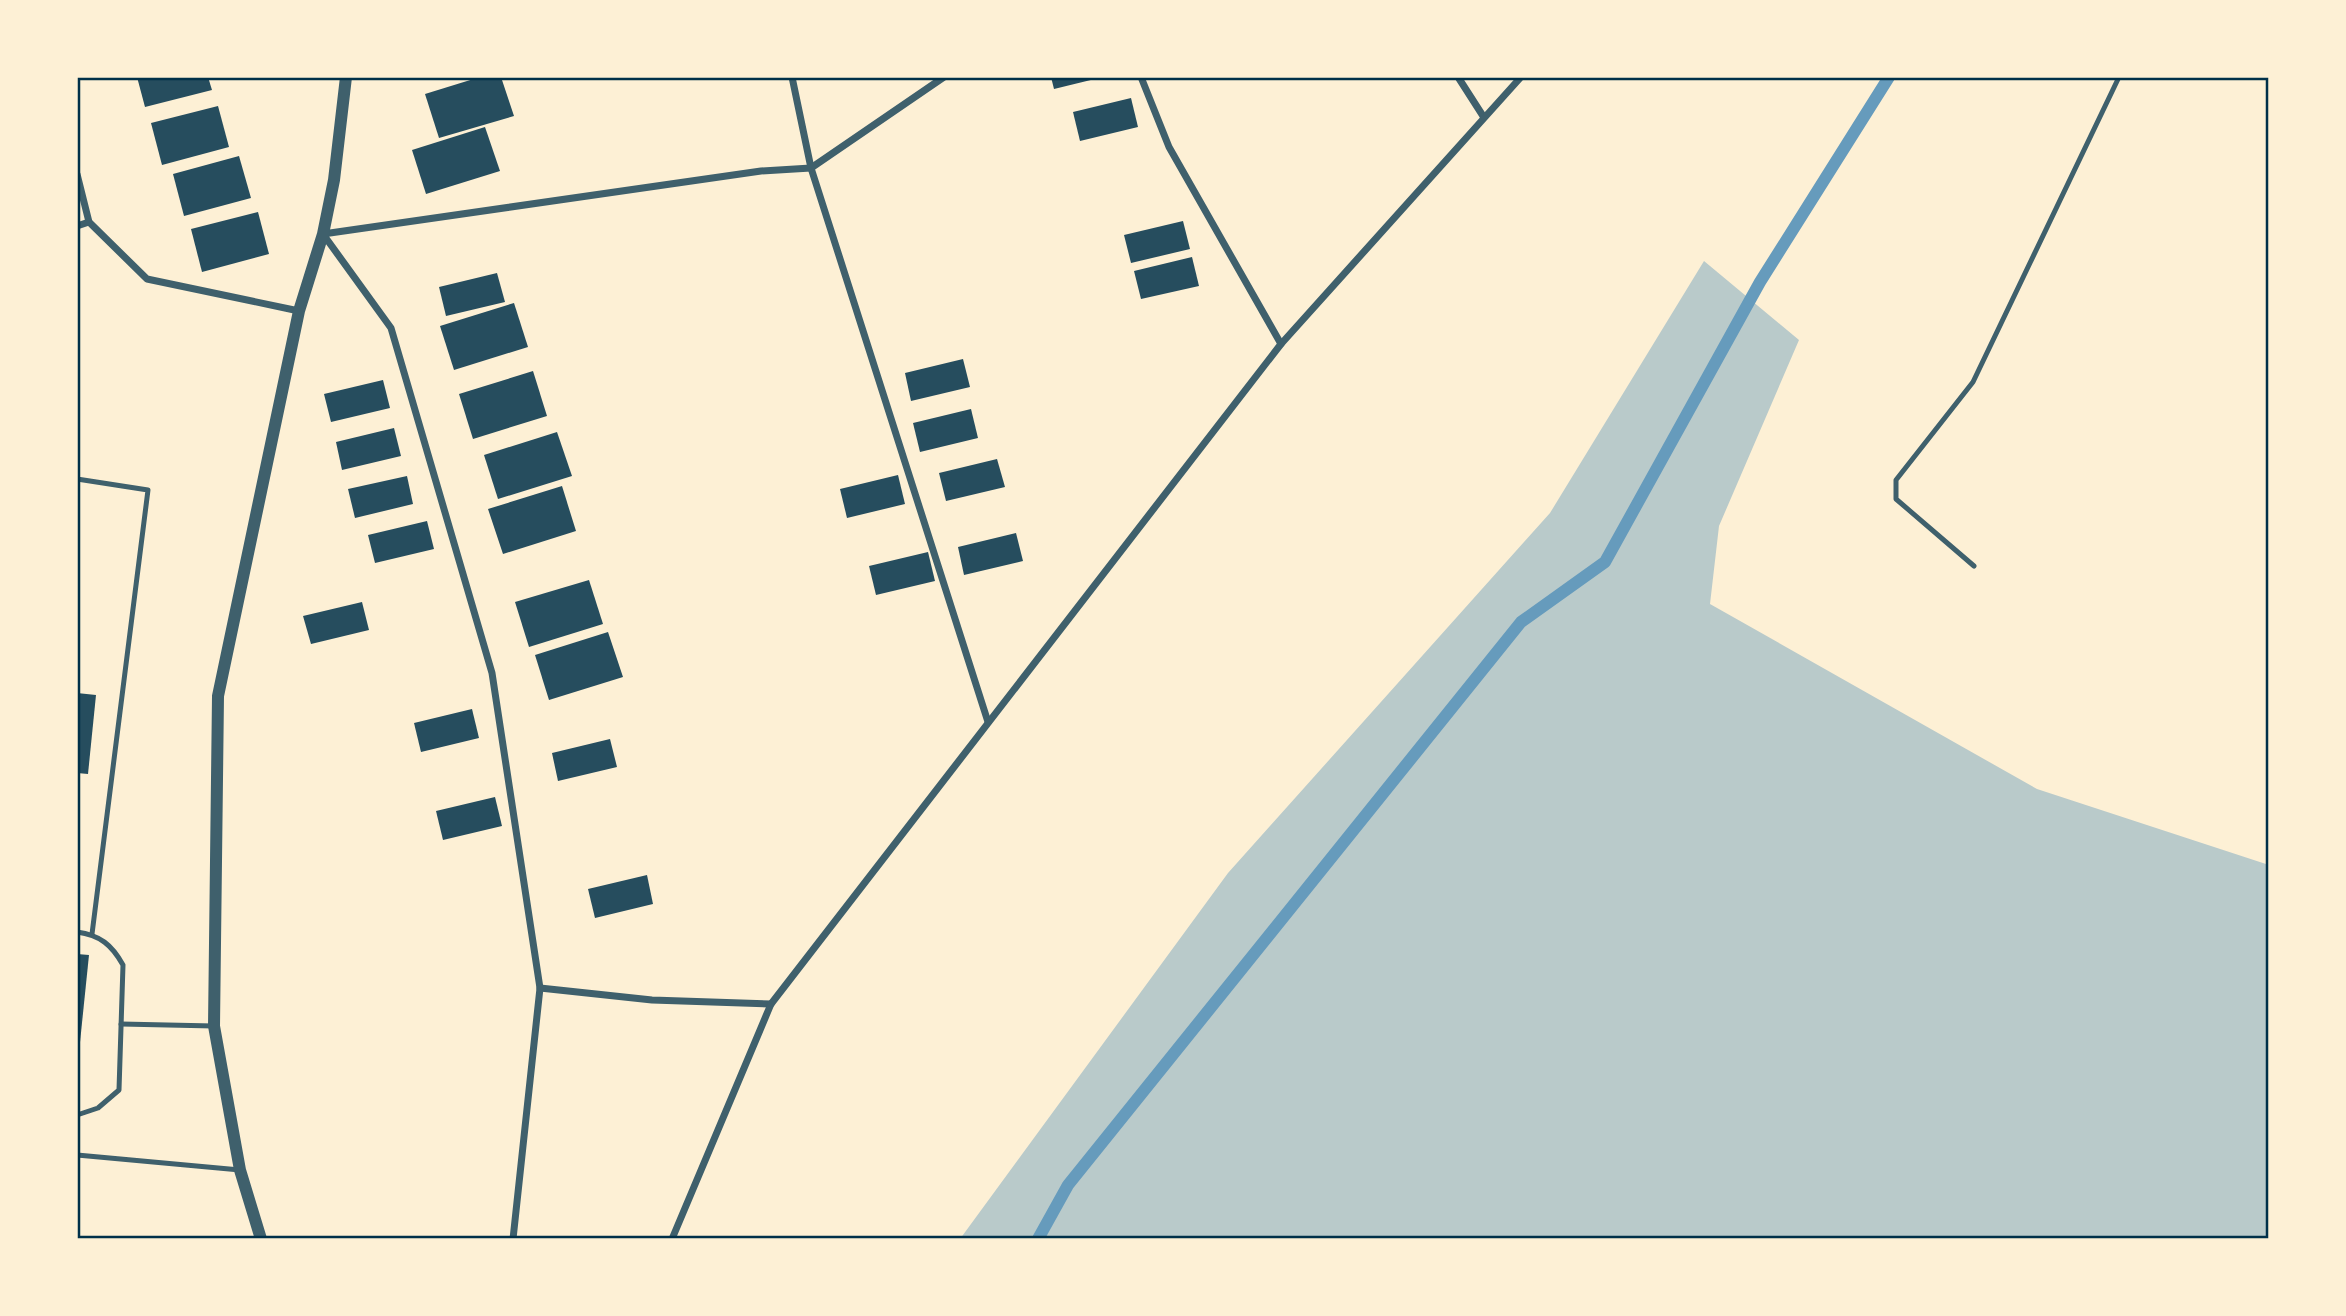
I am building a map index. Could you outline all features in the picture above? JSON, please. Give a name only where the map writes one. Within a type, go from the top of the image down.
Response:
[{"type":"street","points":[[792,77],[811,168],[988,722]]},
{"type":"street","points":[[323,234],[761,171],[811,168],[944,77]]},
{"type":"street","points":[[1140,77],[1169,147],[1281,344]]},
{"type":"street","points":[[1458,77],[1483,116]]},
{"type":"street","points":[[672,1239],[771,1004],[1281,344],[1483,116],[1521,77]]},
{"type":"street","points":[[261,1239],[240,1170],[214,1026],[218,696],[299,311],[323,234],[334,180],[346,80]]},
{"type":"street","points":[[77,174],[89,222],[147,279],[299,311]]},
{"type":"street","points":[[77,226],[89,222]]},
{"type":"street","points":[[323,234],[391,328],[492,673],[540,989],[513,1239]]},
{"type":"street","points":[[540,989],[652,1000],[771,1004]]},
{"type":"lane","points":[[1974,566],[1896,499],[1896,480],[1973,382],[2119,77]]},
{"type":"lane","points":[[77,479],[148,490],[92,934]]},
{"type":"lane","points":[[77,932],[92,934],[113,947],[123,965],[119,1090],[98,1108],[77,1115]]},
{"type":"lane","points":[[121,1024],[214,1026]]},
{"type":"lane","points":[[77,1155],[240,1170]]},
{"type":"shaded area","points":[[1704,261],[1799,340],[1719,526],[1710,604],[2037,789],[2269,865],[2269,1239],[960,1239],[1228,873],[1550,513]]},
{"type":"building","points":[[137,77],[208,77],[212,90],[145,107]]},
{"type":"building","points":[[480,77],[501,77],[514,116],[439,138],[425,94]]},
{"type":"building","points":[[1051,77],[1099,77],[1099,78],[1054,89]]},
{"type":"building","points":[[1131,98],[1138,127],[1080,141],[1073,112]]},
{"type":"building","points":[[218,106],[229,147],[162,165],[151,123]]},
{"type":"building","points":[[485,127],[500,171],[426,194],[412,150]]},
{"type":"building","points":[[239,156],[251,198],[184,216],[173,174]]},
{"type":"building","points":[[258,212],[269,254],[202,272],[191,229]]},
{"type":"building","points":[[1183,221],[1190,249],[1131,263],[1124,235]]},
{"type":"building","points":[[1192,257],[1199,286],[1141,299],[1134,271]]},
{"type":"building","points":[[497,273],[505,302],[446,316],[439,287]]},
{"type":"building","points":[[514,303],[528,347],[454,370],[440,326]]},
{"type":"building","points":[[963,359],[970,387],[911,401],[905,373]]},
{"type":"building","points":[[533,371],[547,416],[473,439],[459,394]]},
{"type":"building","points":[[383,380],[390,408],[331,422],[324,394]]},
{"type":"building","points":[[971,409],[978,438],[920,452],[913,423]]},
{"type":"building","points":[[394,428],[401,456],[342,470],[336,442]]},
{"type":"building","points":[[557,432],[572,476],[498,499],[484,455]]},
{"type":"building","points":[[997,459],[1005,487],[946,501],[939,473]]},
{"type":"building","points":[[898,475],[905,504],[847,518],[840,489]]},
{"type":"building","points":[[407,476],[413,504],[355,518],[348,489]]},
{"type":"building","points":[[562,486],[576,531],[503,554],[488,509]]},
{"type":"building","points":[[427,521],[434,549],[375,563],[368,535]]},
{"type":"building","points":[[1016,533],[1023,561],[964,575],[958,547]]},
{"type":"building","points":[[928,552],[935,581],[876,595],[869,566]]},
{"type":"building","points":[[589,580],[603,624],[529,647],[515,602]]},
{"type":"building","points":[[362,602],[369,630],[311,644],[303,616]]},
{"type":"building","points":[[608,632],[623,677],[549,700],[535,655]]},
{"type":"building","points":[[77,693],[96,695],[88,774],[77,773]]},
{"type":"building","points":[[472,709],[479,738],[421,752],[414,723]]},
{"type":"building","points":[[610,739],[617,767],[558,781],[552,753]]},
{"type":"building","points":[[495,797],[502,826],[443,840],[436,811]]},
{"type":"building","points":[[647,875],[653,904],[595,918],[588,889]]},
{"type":"building","points":[[77,954],[89,955],[79,1052],[77,1052]]},
{"type":"waterway","points":[[1038,1239],[1068,1185],[1521,622],[1605,562],[1760,282],[1889,77]]}]
